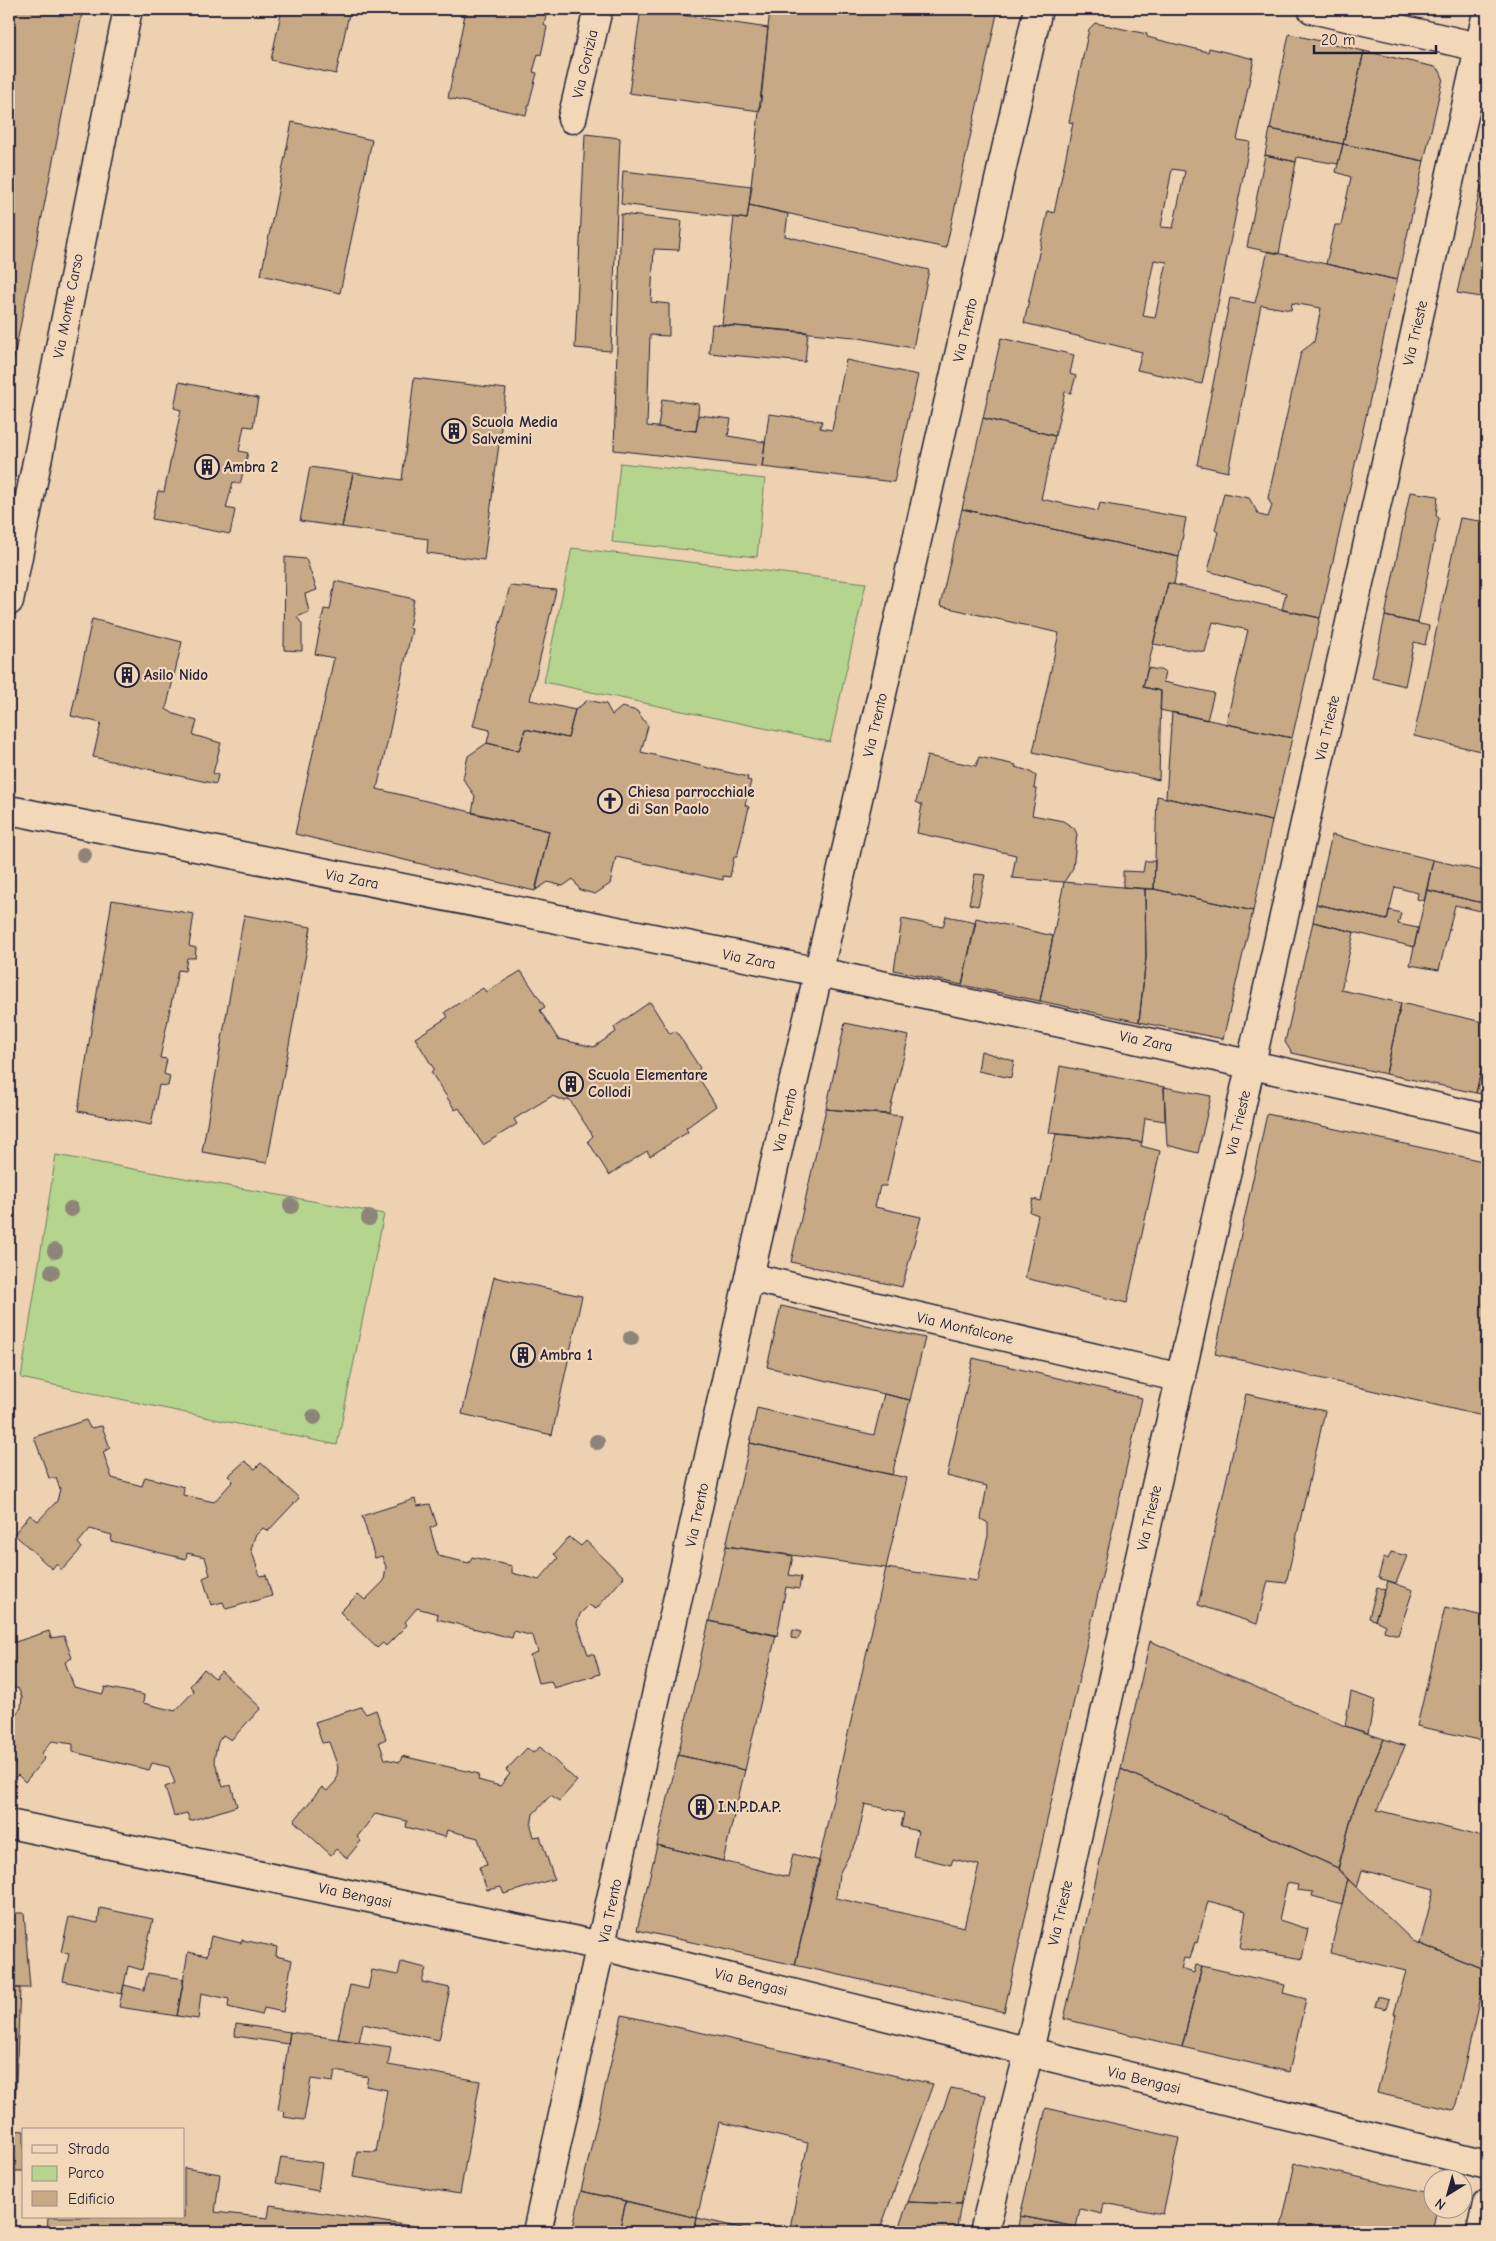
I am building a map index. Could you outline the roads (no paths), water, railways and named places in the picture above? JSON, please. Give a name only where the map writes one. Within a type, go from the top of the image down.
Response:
[{"type":"street","name":"Via Monte Carso","points":[[9,601],[128,9]]},
{"type":"street","name":"Via Gorizia","points":[[572,119],[598,9]]},
{"type":"street","name":"Via Trento","points":[[536,2232],[602,1946],[749,1276],[1038,9]]},
{"type":"street","points":[[1312,9],[1483,48]]},
{"type":"street","name":"Via Trieste","points":[[984,2232],[1029,2051],[1251,1063],[1483,48],[1487,13]]},
{"type":"street","name":"Via Zara","points":[[9,810],[818,973],[1251,1063],[1487,1119]]},
{"type":"street","name":"Via Monfalcone","points":[[749,1276],[1181,1378]]},
{"type":"street","name":"Via Bengasi","points":[[9,1824],[602,1946],[1487,2165]]},
{"type":"street","points":[[1481,2232],[1487,2204]]},
{"type":"place","name":"Scuola Media Salvemini","points":[[454,431]]},
{"type":"place","name":"Ambra 2","points":[[207,467]]},
{"type":"place","name":"Asilo Nido","points":[[127,675]]},
{"type":"place","name":"Chiesa parrocchiale di San Paolo","points":[[610,801]]},
{"type":"place","name":"Scuola Elementare Collodi","points":[[571,1084]]},
{"type":"place","name":"Ambra 1","points":[[523,1355]]},
{"type":"place","name":"I.N.P.D.A.P.","points":[[701,1807]]}]
